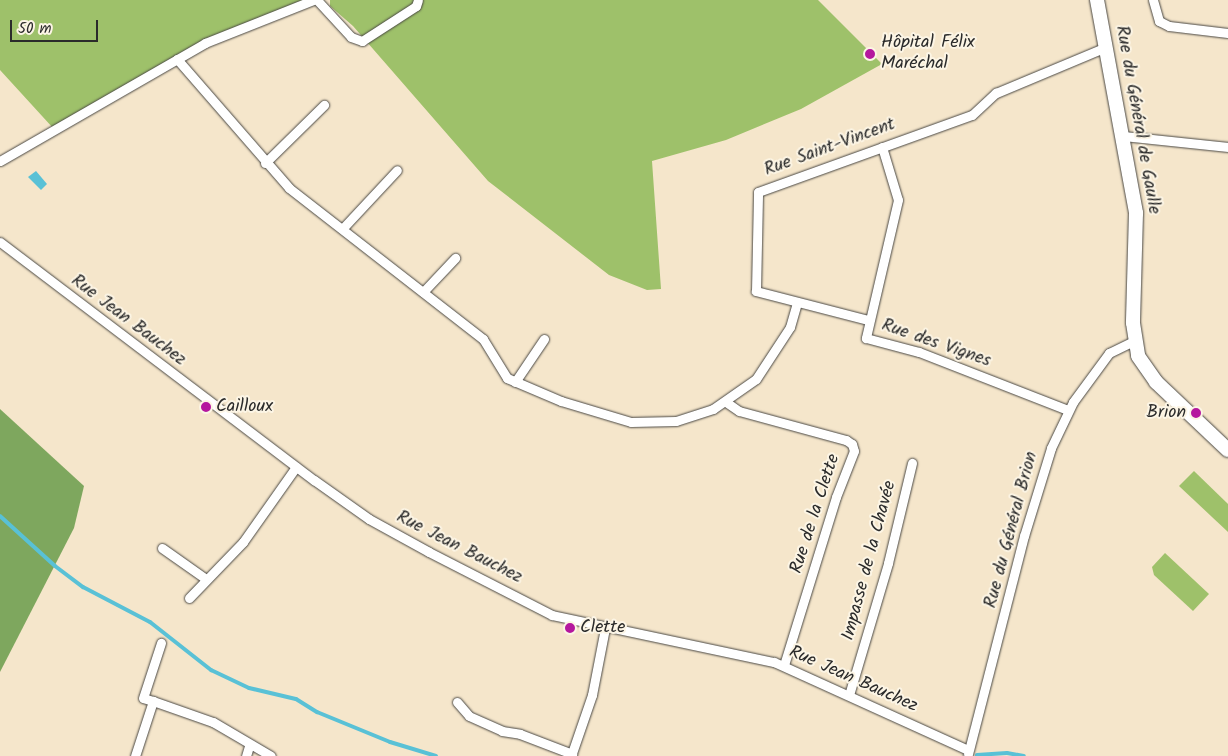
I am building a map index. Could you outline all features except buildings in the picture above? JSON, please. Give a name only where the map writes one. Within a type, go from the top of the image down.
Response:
[{"type":"street","points":[[0,161],[232,29],[313,0]]},
{"type":"street","points":[[317,0],[351,37],[362,41],[416,6],[418,0]]},
{"type":"street","name":"Rue du Général de Gaulle","points":[[1097,0],[1136,213],[1134,341],[1138,356],[1156,382],[1228,450]]},
{"type":"street","points":[[1153,0],[1159,21],[1168,26],[1228,33]]},
{"type":"street","name":"Rue Saint-Vincent","points":[[868,320],[756,291],[758,192],[972,115],[996,93],[1080,55],[1106,48]]},
{"type":"street","points":[[177,59],[265,163],[289,188],[343,228],[483,339],[503,374],[515,382],[588,411],[631,422],[676,421],[726,402],[756,379],[769,362],[790,327],[797,302]]},
{"type":"street","points":[[265,163],[324,105]]},
{"type":"street","points":[[1122,136],[1228,148]]},
{"type":"street","name":"Rue des Vignes","points":[[882,147],[897,187],[898,200],[868,320],[866,338],[919,352],[1068,410]]},
{"type":"street","points":[[343,228],[397,170]]},
{"type":"street","name":"Rue Jean Bauchez","points":[[0,242],[296,467],[369,519],[429,552],[552,616],[784,665],[968,753]]},
{"type":"street","points":[[423,292],[455,258]]},
{"type":"street","points":[[515,382],[544,339]]},
{"type":"street","name":"Rue du Général Brion","points":[[968,753],[1039,483],[1068,410],[1109,353],[1134,341]]},
{"type":"street","name":"Rue de la Clette","points":[[726,402],[739,411],[846,440],[852,444],[854,451],[836,497],[784,665]]},
{"type":"street","name":"Impasse de la Chavée","points":[[850,695],[888,563],[912,463]]},
{"type":"street","points":[[189,598],[243,542],[296,467]]},
{"type":"street","points":[[162,548],[206,579]]},
{"type":"street","points":[[457,702],[469,716],[502,731],[520,734],[571,755],[592,695],[605,628]]},
{"type":"street","points":[[161,643],[143,698],[213,722],[249,746],[270,756]]},
{"type":"street","points":[[135,756],[153,701]]},
{"type":"street","points":[[246,756],[249,746]]},
{"type":"green space","points":[[0,0],[312,0],[192,47],[53,128],[0,70]]},
{"type":"green space","points":[[330,0],[818,0],[882,64],[801,109],[726,140],[652,161],[661,289],[647,290],[609,275],[488,181],[353,26],[330,6]]},
{"type":"green space","points":[[0,409],[84,486],[74,528],[0,672]]},
{"type":"green space","points":[[1194,471],[1228,504],[1228,532],[1179,486]]},
{"type":"green space","points":[[1165,553],[1209,594],[1193,611],[1154,575],[1152,567]]},
{"type":"water","points":[[36,171],[47,184],[41,190],[28,177]]},
{"type":"waterway","points":[[0,516],[55,566],[83,587],[150,622],[211,670],[249,688],[296,699],[317,712],[390,742],[436,756]]},
{"type":"waterway","points":[[977,755],[1007,753],[1024,756]]},
{"type":"place","name":"Hôpital Félix Maréchal","points":[[870,54]]},
{"type":"place","name":"Cailloux","points":[[206,407]]},
{"type":"place","name":"Brion","points":[[1196,413]]},
{"type":"place","name":"Clette","points":[[570,628]]}]
